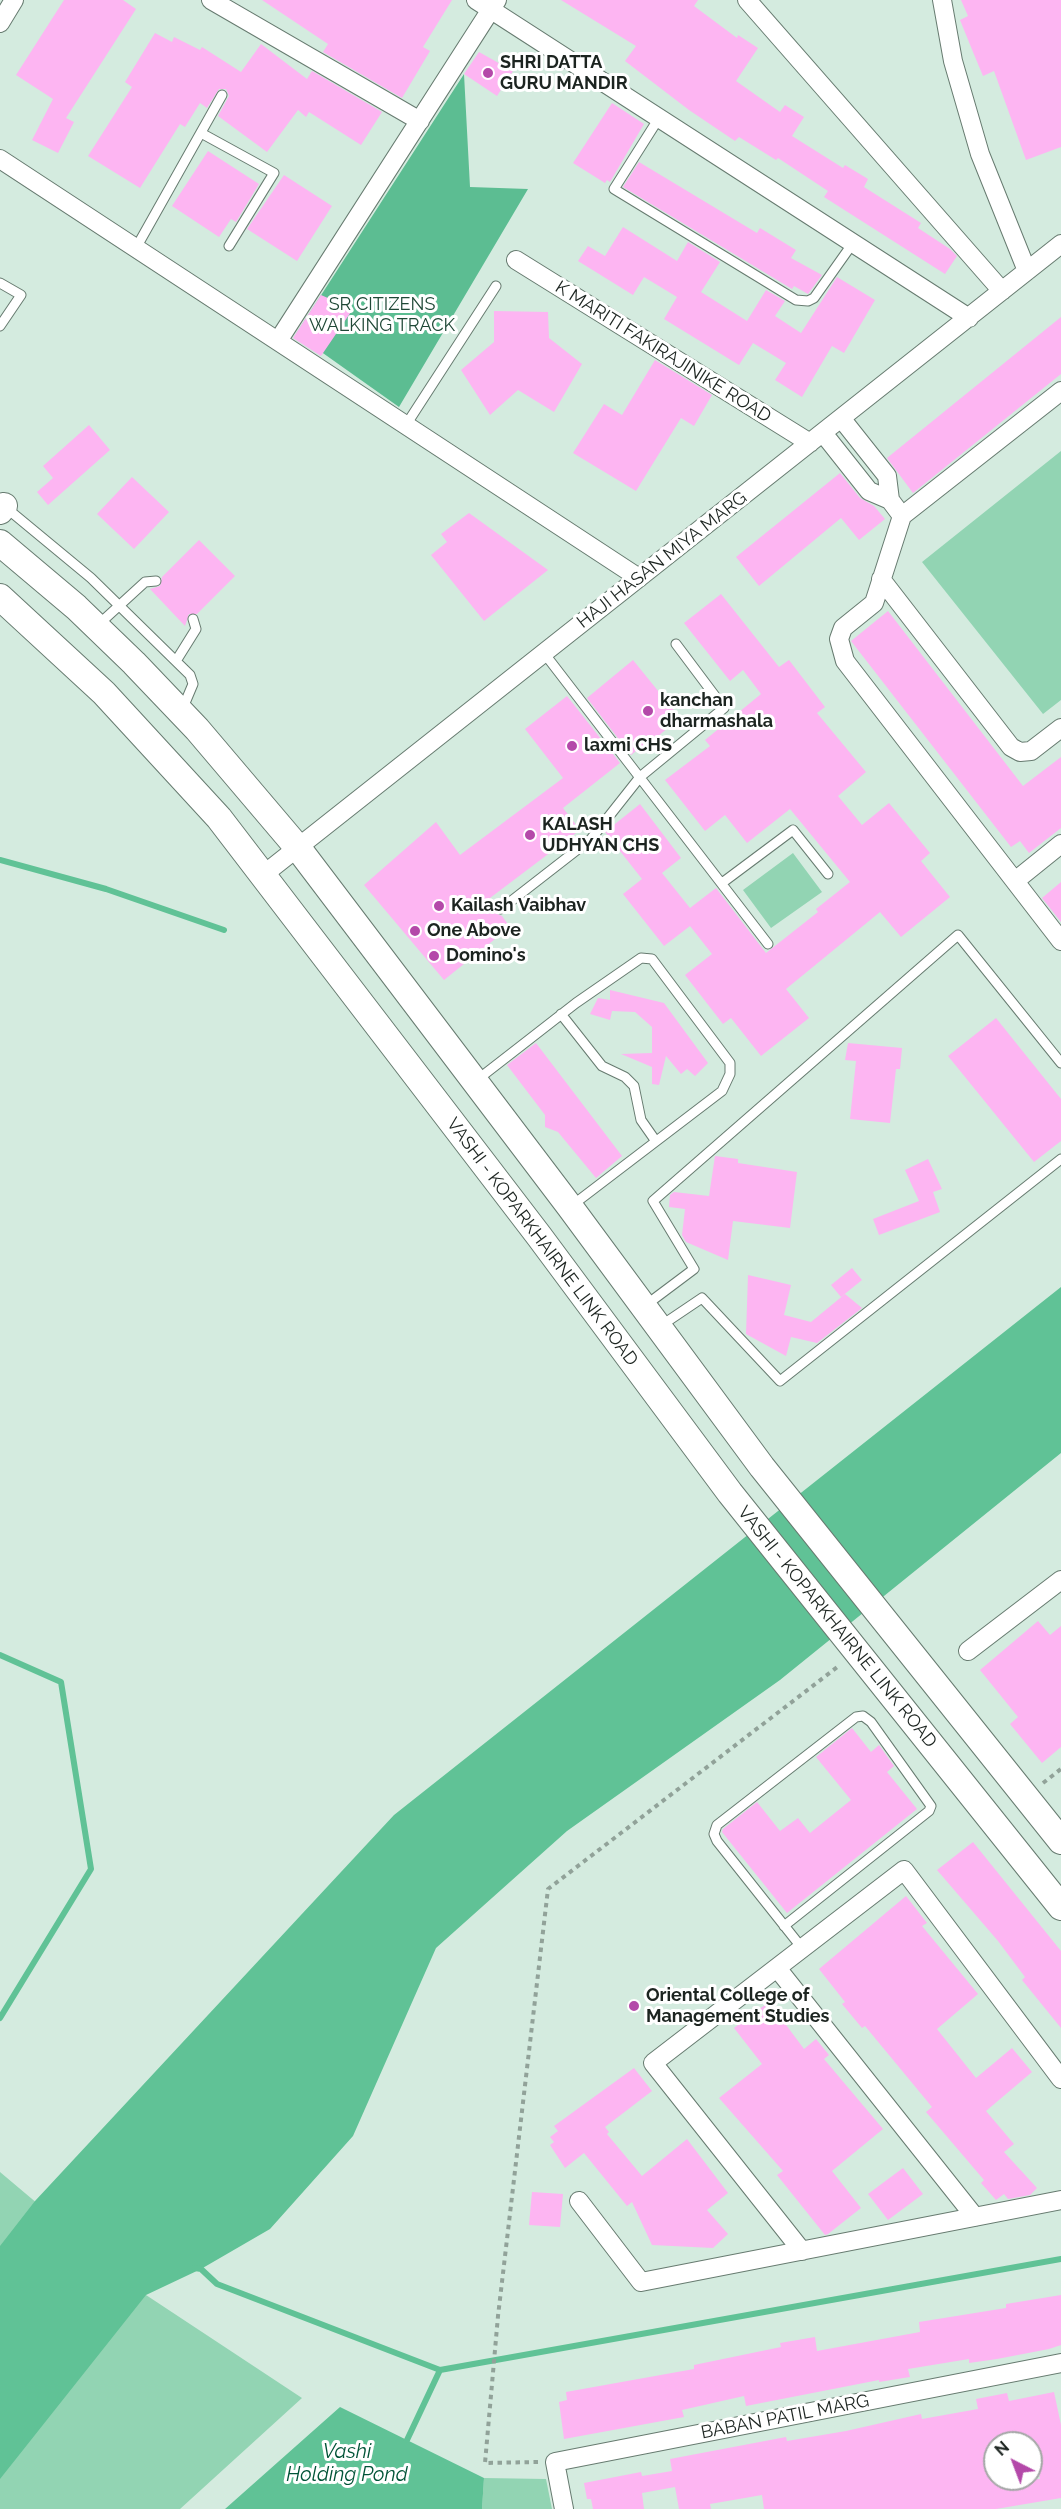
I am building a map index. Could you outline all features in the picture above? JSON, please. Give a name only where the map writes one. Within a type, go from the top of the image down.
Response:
[{"type":"main road","points":[[0,543],[96,627],[181,712],[298,848],[570,1207],[778,1487],[1061,1841]]},
{"type":"main road","name":"VASHI - KOPARKHAIRNE LINK ROAD","points":[[0,597],[104,693],[219,819],[746,1513],[1061,1907]]},
{"type":"street","points":[[0,23],[14,0]]},
{"type":"street","points":[[211,0],[420,121]]},
{"type":"street","points":[[747,0],[1002,291]]},
{"type":"street","points":[[942,0],[953,61],[980,154],[1027,271]]},
{"type":"street","points":[[278,341],[420,121],[488,3],[659,118],[969,318]]},
{"type":"street","points":[[0,159],[639,578]]},
{"type":"street","name":"HAJI HASAN MIYA MARG","points":[[263,876],[1061,244]]},
{"type":"street","name":"K MARITI FAKIRAJINIKE ROAD","points":[[516,260],[816,438],[869,491],[890,500]]},
{"type":"street","points":[[1061,391],[902,516],[874,603],[843,628],[839,639],[845,661],[1061,941]]},
{"type":"street","points":[[841,418],[887,476],[890,500],[902,516]]},
{"type":"street","points":[[881,579],[1011,747],[1020,752],[1031,752],[1061,728]]},
{"type":"street","points":[[1015,881],[1061,844]]},
{"type":"street","points":[[968,1651],[1061,1580]]},
{"type":"street","points":[[802,2251],[653,2063],[904,1870],[1061,2079]]},
{"type":"street","points":[[777,1968],[975,2217]]},
{"type":"street","points":[[579,2201],[641,2282],[1061,2200]]},
{"type":"street","name":"BABAN PATIL MARG","points":[[555,2462],[1061,2363]]},
{"type":"street","points":[[555,2462],[564,2509]]},
{"type":"lane","points":[[136,248],[222,95]]},
{"type":"lane","points":[[659,118],[614,189],[796,300],[808,301],[814,298],[853,243]]},
{"type":"lane","points":[[201,133],[274,173],[229,246]]},
{"type":"lane","points":[[0,283],[21,295],[0,326]]},
{"type":"lane","points":[[406,425],[496,286]]},
{"type":"lane","points":[[1,506],[52,544],[176,661],[192,680],[192,688],[181,712]]},
{"type":"lane","points":[[96,627],[145,582],[156,581]]},
{"type":"lane","points":[[176,661],[196,629],[194,619]]},
{"type":"lane","points":[[501,909],[591,839],[640,777],[724,708],[676,644]]},
{"type":"lane","points":[[544,653],[768,944]]},
{"type":"lane","points":[[722,883],[793,830],[828,874]]},
{"type":"lane","points":[[644,1307],[694,1269],[654,1201],[958,935],[1061,1063]]},
{"type":"lane","points":[[475,1082],[561,1014],[641,958],[652,960],[730,1063],[730,1074],[722,1090],[570,1207]]},
{"type":"lane","points":[[561,1014],[602,1066],[625,1077],[634,1086],[641,1120],[655,1140]]},
{"type":"lane","points":[[659,1327],[702,1298],[780,1381],[1061,1159]]},
{"type":"lane","points":[[784,1926],[929,1811],[931,1806],[871,1722],[863,1716],[856,1717],[717,1825],[714,1834],[717,1841],[784,1926],[802,1948]]},
{"type":"path","points":[[555,2462],[485,2463],[498,2316],[548,1889],[857,1652]]},
{"type":"shaded area","points":[[1061,451],[1061,700],[1043,714],[922,562]]},
{"type":"shaded area","points":[[793,853],[822,892],[771,928],[743,890]]},
{"type":"shaded area","points":[[0,2172],[146,2295],[302,2398],[180,2509],[0,2509]]},
{"type":"shaded area","points":[[484,2478],[546,2479],[552,2509],[482,2509]]},
{"type":"green space","name":"SR CITIZENS WALKING TRACK","points":[[464,74],[470,187],[528,189],[399,407],[296,334]]},
{"type":"water","points":[[1061,1287],[1061,1453],[780,1680],[567,1831],[436,1948],[353,2136],[270,2229],[201,2269],[146,2295],[0,2479],[0,2246],[35,2201],[394,1815]]},
{"type":"water","name":"Vashi Holding Pond","points":[[340,2407],[484,2478],[482,2509],[225,2509]]},
{"type":"building","points":[[64,0],[123,0],[136,9],[66,118],[74,122],[58,153],[32,140],[53,99],[16,75]]},
{"type":"building","points":[[262,0],[452,0],[423,47],[430,51],[402,98],[323,52],[328,44]]},
{"type":"building","points":[[561,0],[698,0],[694,6],[737,38],[738,35],[758,48],[736,81],[780,112],[785,105],[804,117],[792,136],[843,168],[845,165],[868,179],[864,187],[921,223],[918,228],[950,249],[957,256],[945,274],[824,197],[828,191],[778,158],[776,160],[739,137],[735,141],[689,110],[625,61],[636,46]]},
{"type":"building","points":[[961,0],[1061,0],[1061,147],[1026,160],[994,71],[983,76],[960,20],[968,16]]},
{"type":"building","points":[[155,33],[172,42],[174,37],[200,50],[202,47],[241,72],[261,44],[307,79],[312,71],[382,112],[361,145],[309,112],[306,117],[298,110],[267,152],[218,116],[229,96],[226,89],[219,89],[207,108],[200,103],[185,127],[180,124],[140,188],[88,156],[132,87],[125,82]]},
{"type":"building","name":"SHRI DATTA GURU MANDIR","points":[[479,52],[513,71],[497,96],[464,74]]},
{"type":"building","points":[[612,103],[644,124],[610,182],[607,180],[605,183],[573,163]]},
{"type":"building","points":[[208,151],[259,184],[236,222],[231,219],[219,237],[172,206]]},
{"type":"building","points":[[639,162],[757,233],[760,228],[796,250],[791,258],[822,275],[808,294],[794,286],[792,289],[623,187]]},
{"type":"building","points":[[284,175],[332,206],[297,261],[247,229]]},
{"type":"building","points":[[623,227],[677,261],[688,242],[720,262],[701,292],[747,321],[766,290],[785,301],[775,316],[801,333],[837,277],[875,300],[844,353],[832,346],[802,397],[775,380],[786,363],[753,343],[739,365],[664,319],[677,297],[644,277],[633,295],[578,261],[588,246],[605,256]]},
{"type":"building","points":[[321,295],[353,309],[321,356],[293,338]]},
{"type":"building","points":[[494,311],[548,312],[549,338],[582,364],[554,412],[518,390],[490,415],[461,370],[494,342]]},
{"type":"building","points":[[1061,317],[1061,374],[913,493],[887,458]]},
{"type":"building","points":[[655,360],[712,395],[694,426],[681,418],[636,491],[573,453],[604,404],[622,415]]},
{"type":"building","points":[[89,425],[110,450],[48,505],[37,492],[53,478],[43,466]]},
{"type":"building","points":[[840,473],[860,498],[874,506],[885,519],[859,540],[841,518],[759,586],[736,557]]},
{"type":"building","points":[[132,477],[169,512],[134,549],[97,514]]},
{"type":"building","points":[[469,513],[548,570],[484,621],[431,555],[447,542],[441,534]]},
{"type":"building","points":[[199,540],[235,576],[197,614],[189,614],[185,626],[150,589],[160,586],[162,577]]},
{"type":"building","points":[[721,594],[779,667],[789,660],[825,707],[817,713],[866,772],[838,796],[862,825],[889,803],[930,853],[921,861],[950,897],[901,937],[880,912],[786,989],[809,1018],[761,1056],[731,1018],[723,1024],[685,975],[712,954],[690,926],[664,946],[623,894],[642,879],[605,832],[640,804],[681,858],[662,873],[690,908],[716,888],[766,953],[818,912],[816,909],[850,882],[790,809],[747,843],[725,815],[705,831],[665,780],[710,746],[705,740],[761,694],[743,670],[730,681],[684,623]]},
{"type":"building","points":[[888,611],[1023,786],[1061,757],[1061,828],[1029,853],[1020,841],[1011,847],[851,641]]},
{"type":"building","points":[[633,660],[680,718],[641,750],[640,748],[631,755],[587,698]]},
{"type":"building","points":[[567,696],[620,763],[563,808],[580,830],[490,898],[495,906],[495,913],[502,916],[510,927],[444,980],[364,885],[436,822],[460,855],[563,778],[525,729]]},
{"type":"building","points":[[1061,882],[1061,922],[1042,898]]},
{"type":"building","points":[[610,990],[664,1003],[708,1063],[695,1076],[687,1069],[681,1074],[666,1056],[659,1085],[652,1084],[652,1067],[621,1054],[652,1053],[652,1027],[635,1012],[612,1011],[610,1020],[590,1014],[598,998],[610,1000]]},
{"type":"building","points":[[996,1018],[1061,1099],[1061,1141],[1034,1162],[948,1056]]},
{"type":"building","points":[[536,1043],[622,1156],[596,1178],[558,1132],[545,1127],[545,1115],[507,1065]]},
{"type":"building","points":[[848,1043],[902,1048],[900,1069],[896,1069],[890,1123],[850,1119],[856,1061],[845,1060]]},
{"type":"building","points":[[715,1156],[738,1159],[738,1163],[797,1172],[790,1228],[733,1221],[728,1260],[686,1242],[682,1235],[685,1209],[669,1207],[670,1195],[674,1192],[709,1196]]},
{"type":"building","points":[[928,1159],[942,1189],[933,1192],[940,1212],[879,1235],[873,1219],[919,1201],[905,1170]]},
{"type":"building","points":[[852,1268],[862,1280],[841,1297],[831,1285]]},
{"type":"building","points":[[748,1275],[791,1285],[784,1315],[811,1322],[845,1294],[862,1308],[817,1343],[791,1337],[786,1356],[746,1334]]},
{"type":"building","points":[[1038,1621],[1050,1635],[1061,1626],[1061,1747],[1042,1763],[1010,1724],[1018,1717],[980,1670]]},
{"type":"building","points":[[852,1728],[871,1752],[879,1745],[894,1766],[887,1772],[917,1809],[787,1913],[722,1832],[723,1829],[757,1802],[780,1831],[798,1818],[810,1833],[851,1800],[816,1757]]},
{"type":"building","points":[[973,1842],[1061,1951],[1061,2028],[1022,1980],[1025,1977],[998,1941],[937,1870]]},
{"type":"building","points":[[906,1896],[927,1923],[922,1926],[978,1994],[937,2029],[976,2078],[1012,2048],[1032,2072],[986,2111],[1014,2144],[1004,2152],[1037,2188],[1030,2195],[1008,2199],[1004,2194],[996,2200],[981,2183],[984,2180],[926,2112],[932,2107],[865,2026],[862,2028],[842,2004],[845,2002],[819,1969]]},
{"type":"building","points":[[769,2002],[804,2049],[816,2039],[829,2055],[824,2059],[883,2129],[832,2171],[861,2208],[825,2235],[777,2175],[783,2171],[719,2098],[762,2064],[734,2028]]},
{"type":"building","points":[[634,2068],[652,2091],[605,2127],[609,2132],[607,2134],[642,2176],[687,2139],[728,2193],[707,2210],[728,2234],[713,2248],[652,2245],[632,2202],[627,2206],[584,2153],[565,2168],[550,2145],[554,2142],[550,2137],[558,2131],[554,2126]]},
{"type":"building","points":[[903,2168],[923,2194],[888,2220],[868,2194]]},
{"type":"building","points":[[532,2192],[563,2194],[560,2227],[529,2225]]},
{"type":"building","points":[[1061,2295],[1061,2345],[1049,2349],[969,2363],[969,2359],[908,2369],[910,2377],[879,2382],[879,2380],[746,2406],[744,2396],[682,2410],[684,2417],[564,2439],[559,2402],[567,2400],[566,2392],[694,2369],[694,2365],[781,2347],[780,2343],[815,2337],[817,2351],[920,2332],[919,2322],[1006,2308],[1006,2304]]},
{"type":"building","points":[[1054,2392],[1061,2425],[1061,2498],[996,2509],[764,2509],[762,2495],[710,2504],[711,2509],[679,2509],[675,2487],[642,2493],[644,2509],[593,2509],[591,2499],[587,2499],[584,2483],[641,2472],[642,2476],[672,2471],[670,2459],[786,2437],[787,2441],[846,2431],[921,2414],[922,2419],[978,2409],[976,2399],[1007,2393],[1009,2401]]},
{"type":"waterway","points":[[0,860],[106,889],[224,930]]},
{"type":"waterway","points":[[0,1655],[61,1682],[91,1869],[0,2018]]},
{"type":"waterway","points":[[195,2268],[201,2269],[217,2284],[440,2370],[1061,2259]]},
{"type":"waterway","points":[[407,2440],[440,2370]]},
{"type":"place","name":"SHRI DATTA GURU MANDIR","points":[[488,73]]},
{"type":"place","name":"kanchan dharmashala","points":[[648,711]]},
{"type":"place","name":"laxmi CHS","points":[[572,746]]},
{"type":"place","name":"KALASH UDHYAN CHS","points":[[530,835]]},
{"type":"place","name":"Kailash Vaibhav","points":[[439,906]]},
{"type":"place","name":"One Above","points":[[415,931]]},
{"type":"place","name":"Domino's","points":[[434,956]]},
{"type":"place","name":"Oriental College of Management Studies","points":[[634,2006]]}]
